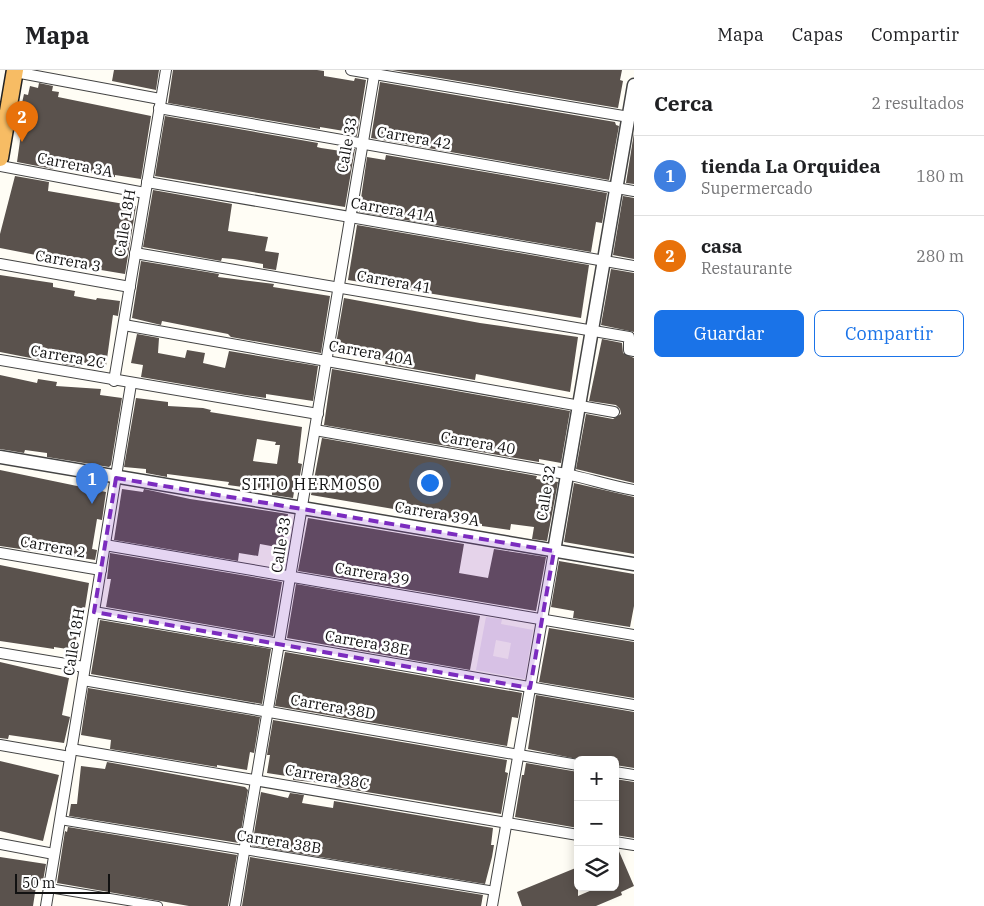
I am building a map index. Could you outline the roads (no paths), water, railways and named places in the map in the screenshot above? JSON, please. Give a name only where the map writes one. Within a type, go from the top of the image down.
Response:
[{"type":"highway","points":[[0,158],[15,71]]},
{"type":"street","name":"Calle 18H","points":[[114,381],[166,70]]},
{"type":"street","points":[[351,70],[375,72],[630,120]]},
{"type":"street","name":"Carrera 42","points":[[15,71],[160,104],[362,144],[634,191]]},
{"type":"street","name":"Calle 33","points":[[235,906],[375,72]]},
{"type":"street","name":"Calle 32","points":[[492,906],[554,551],[577,404],[630,120],[634,85]]},
{"type":"street","name":"Carrera 3A","points":[[0,166],[145,193]]},
{"type":"street","name":"Carrera 41A","points":[[147,182],[634,266]]},
{"type":"street","name":"Carrera 41","points":[[135,253],[629,336],[629,350],[634,351]]},
{"type":"street","name":"Carrera 3","points":[[0,264],[130,287]]},
{"type":"street","name":"Carrera 40A","points":[[124,325],[614,412]]},
{"type":"street","name":"Carrera 2C","points":[[0,360],[131,384]]},
{"type":"street","name":"Calle 18H","points":[[46,906],[131,384]]},
{"type":"street","points":[[131,384],[318,414]]},
{"type":"street","name":"Carrera 40","points":[[315,430],[598,480],[608,486],[634,490]]},
{"type":"street","name":"Carrera 39A","points":[[0,457],[634,564]]},
{"type":"street","name":"Carrera 39","points":[[105,545],[292,575],[542,621],[634,635]]},
{"type":"street","name":"Carrera 2","points":[[0,553],[100,570]]},
{"type":"street","name":"Carrera 38E","points":[[94,612],[634,705]]},
{"type":"street","points":[[0,654],[84,667]]},
{"type":"street","name":"Carrera 38D","points":[[82,680],[574,764]]},
{"type":"street","name":"Carrera 38C","points":[[0,745],[71,753],[256,780],[574,834]]},
{"type":"street","points":[[619,773],[634,775]]},
{"type":"street","name":"Carrera 38B","points":[[60,820],[494,891]]},
{"type":"street","points":[[619,843],[634,845]]},
{"type":"street","points":[[0,844],[54,854]]},
{"type":"street","points":[[49,888],[158,906]]},
{"type":"place","name":"casa","points":[[22,142]]},
{"type":"place","name":"tienda La Orquidea","points":[[92,504]]},
{"type":"district","name":"SITIO HERMOSO","points":[[311,484]]}]
